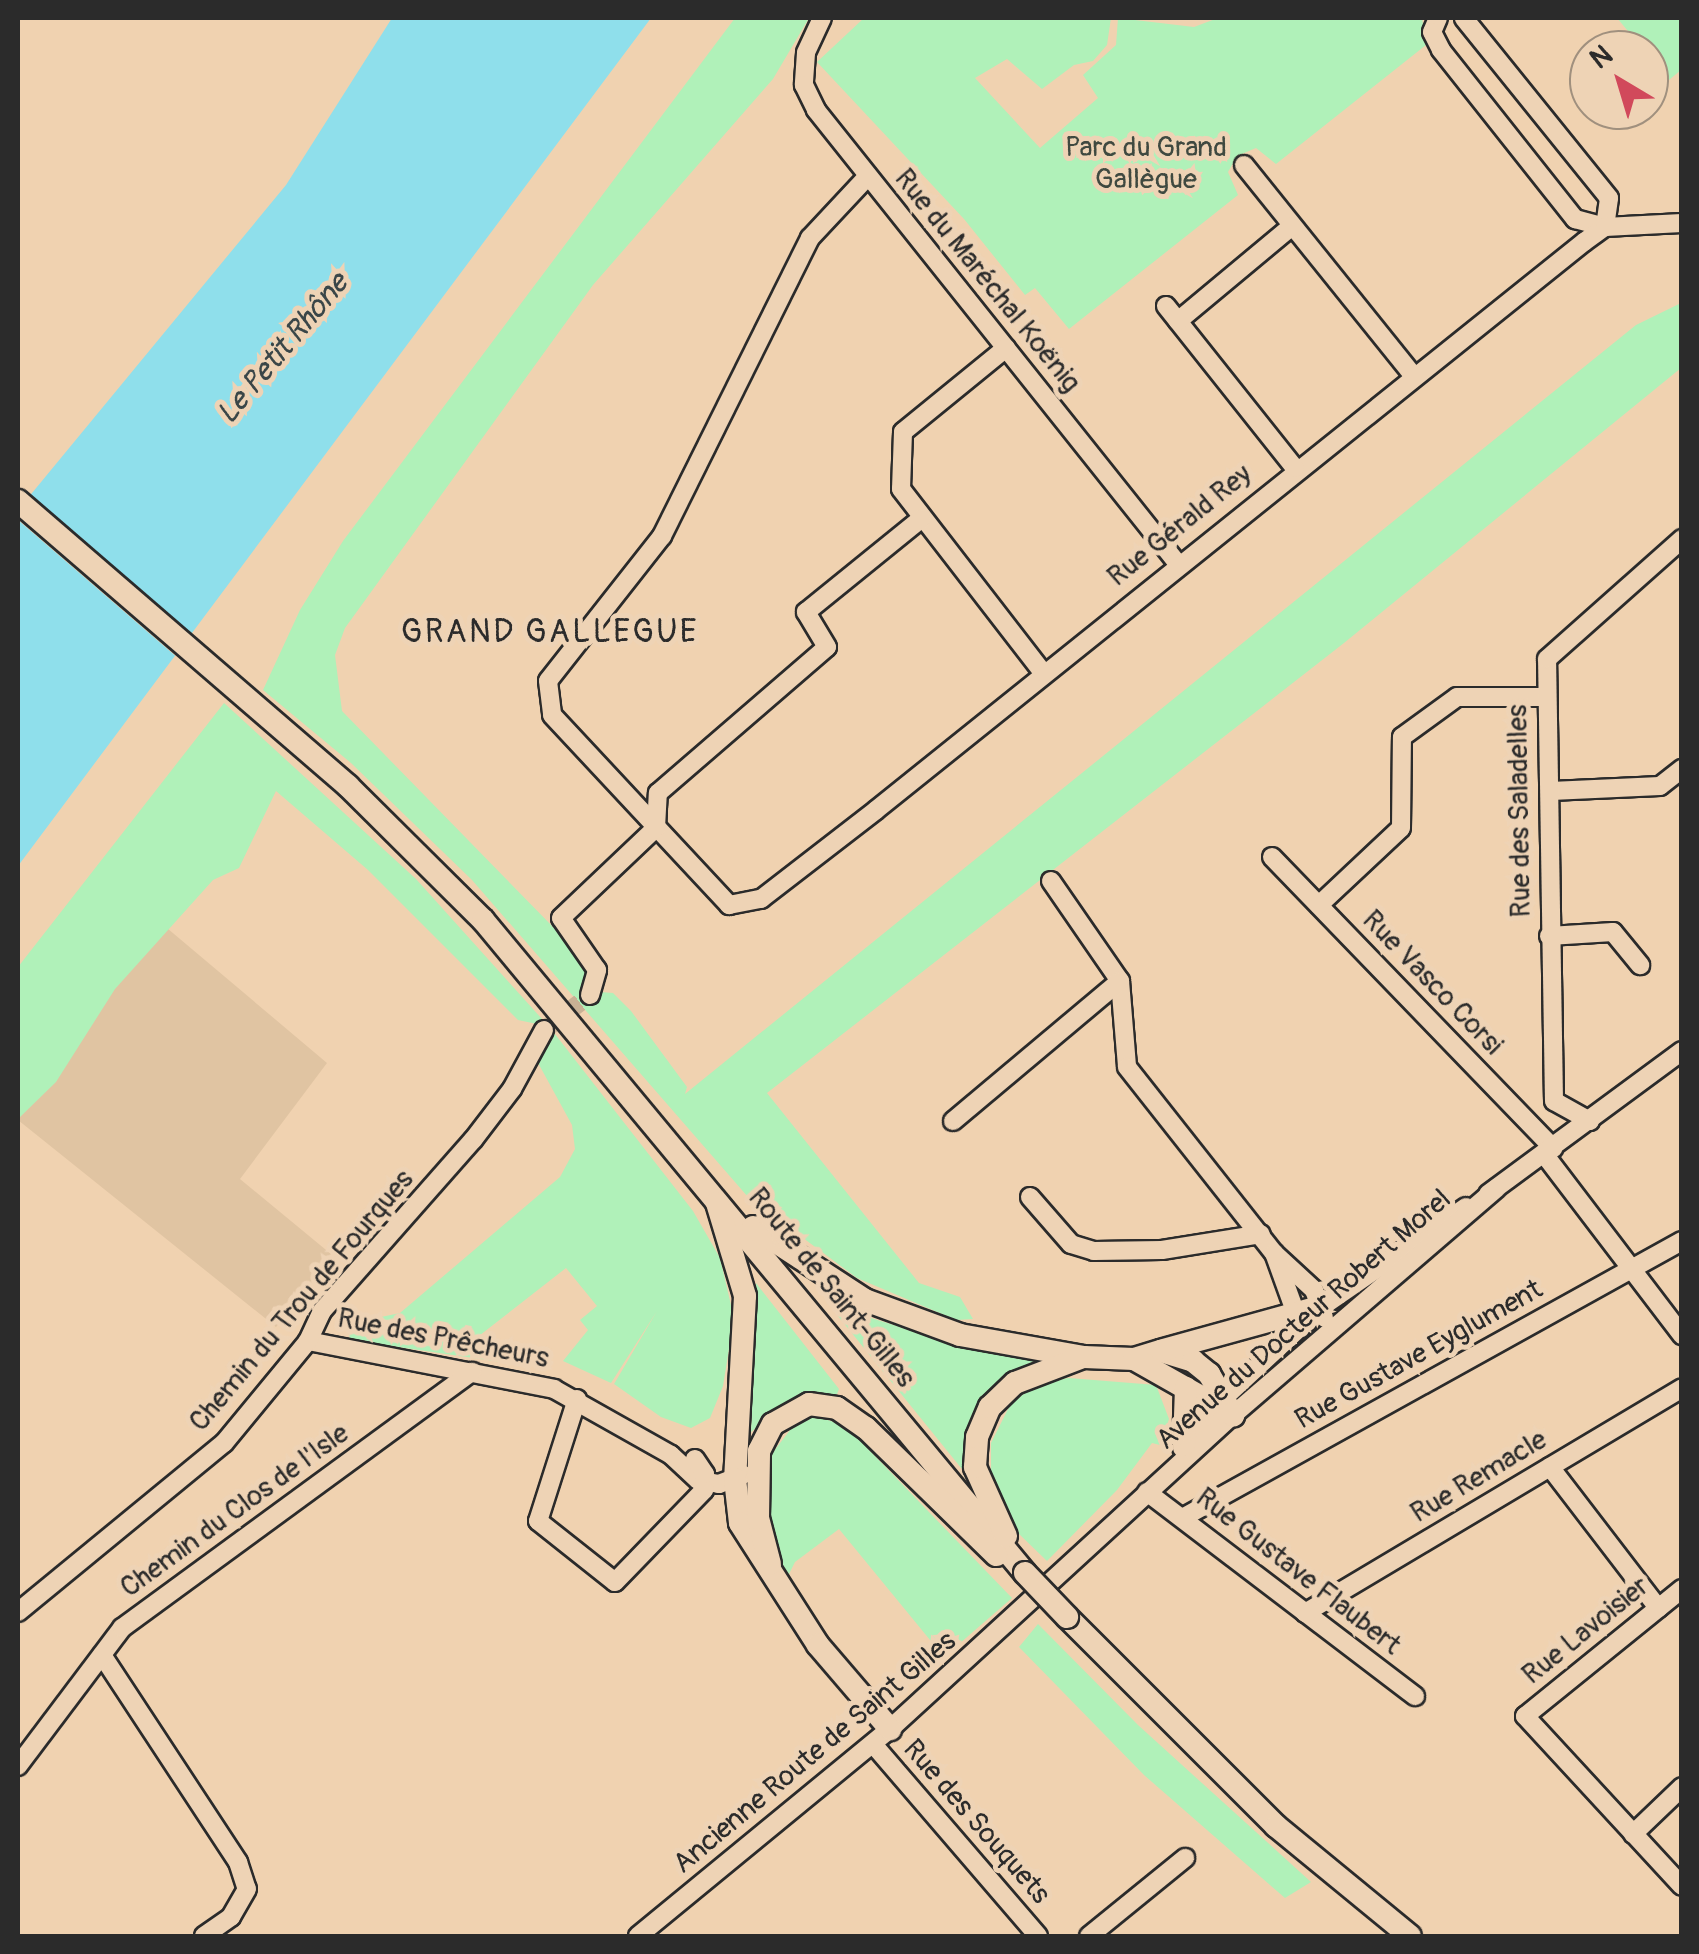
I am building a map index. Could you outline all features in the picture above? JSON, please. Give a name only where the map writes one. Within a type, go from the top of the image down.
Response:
[{"type":"main road","name":"Route de Saint-Gilles","points":[[18,501],[397,831],[483,920],[659,1126],[1024,1573],[1276,1826],[1410,1936]]},
{"type":"main road","points":[[719,1198],[816,1274],[865,1300],[960,1335],[1084,1357],[1134,1359],[1298,1321],[1324,1306]]},
{"type":"main road","points":[[719,1198],[744,1296],[742,1468],[780,1592],[881,1736]]},
{"type":"main road","points":[[1161,1350],[1193,1362],[1225,1406]]},
{"type":"main road","points":[[1024,1573],[976,1467],[976,1437],[990,1407],[1015,1382],[1084,1357]]},
{"type":"main road","points":[[1134,1359],[1225,1406]]},
{"type":"main road","points":[[1184,1445],[1186,1388]]},
{"type":"main road","points":[[742,1468],[784,1415],[810,1404],[837,1408],[993,1554],[1024,1573]]},
{"type":"street","name":"Rue du Maréchal Koënig","points":[[822,18],[806,53],[804,84],[868,176],[1178,564]]},
{"type":"street","points":[[1438,18],[1432,32],[1441,50],[1575,219],[1606,228],[1682,223]]},
{"type":"street","points":[[1464,18],[1608,198],[1606,228]]},
{"type":"street","points":[[1244,164],[1413,375]]},
{"type":"street","points":[[656,828],[552,715],[548,680],[662,536],[810,238],[868,176]]},
{"type":"street","points":[[1292,226],[1172,313],[1295,468]]},
{"type":"street","name":"Rue Gérald Rey","points":[[656,828],[728,904],[760,899],[1295,468],[1606,228]]},
{"type":"street","points":[[1006,348],[903,432],[900,489],[1043,673]]},
{"type":"street","points":[[590,995],[597,970],[561,918],[656,828],[658,793],[827,647],[806,612],[922,518]]},
{"type":"street","name":"Rue des Saladelles","points":[[1554,1101],[1547,659],[1682,540]]},
{"type":"street","points":[[1319,905],[1401,828],[1402,737],[1457,697],[1546,696]]},
{"type":"street","points":[[1551,791],[1660,786],[1682,769]]},
{"type":"street","name":"Rue Vasco Corsi","points":[[1272,856],[1525,1117],[1682,1335]]},
{"type":"street","points":[[1051,881],[1120,981],[1126,1067],[1274,1254],[1324,1306],[1318,1341]]},
{"type":"street","points":[[1549,936],[1613,932],[1640,964]]},
{"type":"street","points":[[953,1122],[1120,981]]},
{"type":"street","name":"Chemin du Trou de Fourques","points":[[18,1612],[224,1443],[308,1341],[322,1311],[483,1128],[544,1030]]},
{"type":"street","name":"Avenue du Docteur Robert Morel","points":[[1324,1306],[1496,1189],[1682,1051]]},
{"type":"street","points":[[1525,1117],[1554,1101],[1590,1121]]},
{"type":"street","name":"Avenue du Docteur Robert Morel","points":[[1148,1492],[1184,1445],[1225,1406],[1318,1341],[1496,1189]]},
{"type":"street","points":[[1030,1197],[1071,1244],[1094,1251],[1162,1250],[1261,1234]]},
{"type":"street","name":"Rue Gustave Eyglument","points":[[1184,1517],[1682,1241]]},
{"type":"street","points":[[1274,1254],[1298,1321],[1318,1341]]},
{"type":"street","name":"Avenue du Docteur Robert Morel","points":[[1024,1608],[1148,1492],[1298,1321]]},
{"type":"street","name":"Rue des Prêcheurs","points":[[308,1341],[472,1372],[577,1399],[670,1454],[706,1483]]},
{"type":"street","name":"Chemin du Clos de l'Isle","points":[[18,1766],[122,1628],[199,1566],[472,1372]]},
{"type":"street","name":"Rue Remacle","points":[[1305,1612],[1682,1388]]},
{"type":"street","points":[[577,1399],[538,1522],[615,1582],[706,1483],[742,1468]]},
{"type":"street","name":"Rue des Prêcheurs","points":[[670,1454],[742,1468]]},
{"type":"street","points":[[695,1459],[706,1483]]},
{"type":"street","points":[[1550,1467],[1658,1608]]},
{"type":"street","name":"Rue Gustave Flaubert","points":[[1148,1492],[1415,1696]]},
{"type":"street","name":"Rue Lavoisier","points":[[1633,1834],[1525,1716],[1682,1589]]},
{"type":"street","name":"Ancienne Route de Saint Gilles","points":[[638,1936],[881,1736],[1024,1608]]},
{"type":"street","points":[[102,1655],[238,1862],[248,1889],[231,1917],[204,1936]]},
{"type":"street","name":"Rue des Souquets","points":[[881,1736],[1038,1936]]},
{"type":"street","points":[[1682,1787],[1633,1834],[1682,1886]]},
{"type":"street","points":[[1089,1936],[1185,1858]]},
{"type":"shaded area","points":[[161,923],[327,1063],[240,1179],[337,1259],[276,1327],[18,1120],[18,1081]]},
{"type":"green space","points":[[735,18],[809,18],[773,79],[593,285],[345,628],[335,655],[342,711],[555,929],[600,992],[613,993],[631,1011],[687,1087],[685,1094],[1636,325],[1681,303],[1681,368],[1344,643],[767,1093],[919,1283],[960,1297],[973,1319],[956,1320],[857,1278],[748,1197],[472,880],[351,763],[263,690],[300,610],[343,541]]},
{"type":"green space","name":"Parc du Grand Gallègue","points":[[864,18],[1111,18],[1107,45],[1093,61],[1074,65],[1042,89],[1007,59],[975,78],[1040,148],[1098,98],[1083,75],[1116,45],[1118,18],[1194,27],[1218,18],[1422,18],[1426,45],[1276,164],[1256,148],[1237,156],[1228,172],[1238,195],[1069,329],[1035,288],[1025,295],[964,219],[817,62]]},
{"type":"green space","points":[[1617,18],[1681,18],[1681,70],[1669,80],[1669,30],[1627,30]]},
{"type":"green space","points":[[224,703],[416,879],[551,1029],[693,1211],[720,1258],[734,1318],[723,1386],[710,1418],[691,1428],[661,1417],[614,1384],[657,1311],[611,1383],[563,1361],[588,1330],[580,1320],[597,1306],[566,1268],[475,1339],[518,1350],[508,1363],[350,1340],[348,1324],[400,1313],[560,1177],[575,1149],[572,1125],[537,1061],[547,1034],[537,1024],[518,1020],[368,870],[276,791],[239,868],[213,880],[115,989],[56,1082],[18,1119],[18,967]]},
{"type":"green space","points":[[756,1283],[839,1389],[837,1394],[792,1399],[751,1432]]},
{"type":"green space","points":[[848,1311],[966,1347],[1047,1355],[1009,1373],[984,1400],[966,1474],[838,1316]]},
{"type":"green space","points":[[1069,1378],[1156,1385],[1169,1419],[1160,1445],[1152,1443],[1117,1490],[1047,1561],[1018,1533],[991,1482],[991,1443],[1011,1403],[1042,1381]]},
{"type":"green space","points":[[813,1415],[846,1426],[1012,1598],[944,1657],[839,1529],[795,1562],[787,1578],[771,1531],[770,1456],[794,1425]]},
{"type":"green space","points":[[1038,1624],[1138,1725],[1311,1882],[1285,1898],[1144,1775],[1019,1647]]},
{"type":"water","name":"Le Petit Rhône","points":[[392,18],[651,18],[18,866],[18,510],[286,185]]},
{"type":"pier","points":[[26,492],[195,637],[179,659],[18,520],[18,503]]},
{"type":"tunnel","points":[[544,1030],[590,995]]},
{"type":"district","name":"GRAND GALLEGUE","points":[[550,632]]}]
